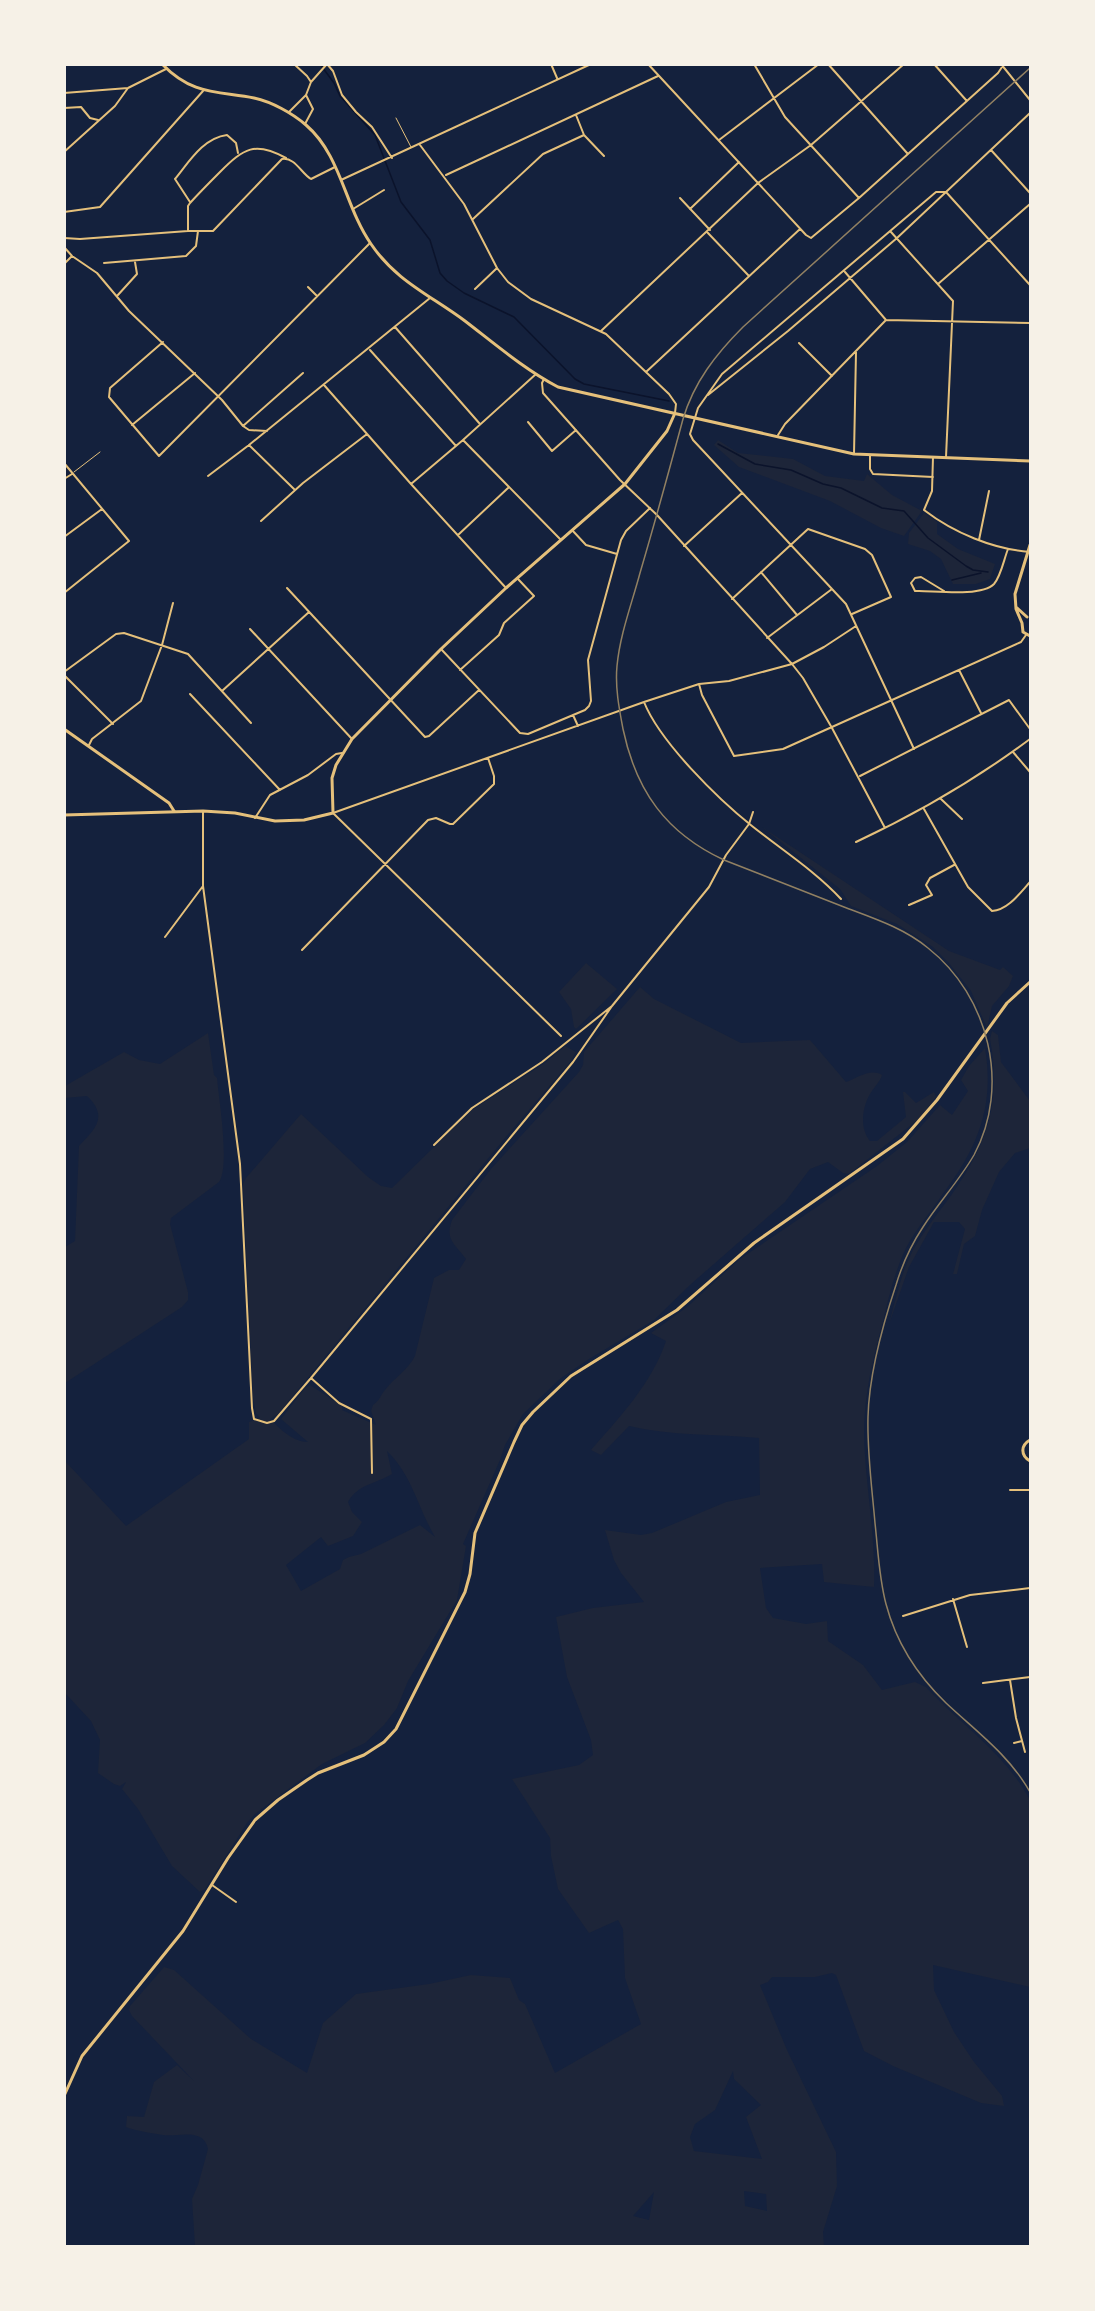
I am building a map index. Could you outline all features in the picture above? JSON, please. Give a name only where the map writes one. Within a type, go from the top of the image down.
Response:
[{"type":"street","points":[[162,64],[166,69],[203,91],[256,98],[289,112],[305,124],[326,148],[352,210],[370,243],[401,279],[462,319],[544,380],[558,387],[854,454],[1030,461]]},
{"type":"street","points":[[294,64],[311,82]]},
{"type":"street","points":[[551,64],[558,79]]},
{"type":"street","points":[[340,180],[392,158],[591,64]]},
{"type":"street","points":[[648,64],[808,237],[815,236],[859,198],[1003,65],[1030,100]]},
{"type":"street","points":[[653,70],[657,64]]},
{"type":"street","points":[[754,64],[785,117],[859,198]]},
{"type":"street","points":[[719,140],[819,64]]},
{"type":"street","points":[[828,64],[907,153]]},
{"type":"street","points":[[601,331],[758,183],[810,145],[904,64]]},
{"type":"street","points":[[934,64],[966,100]]},
{"type":"street","points":[[289,112],[306,94],[311,82],[326,65],[333,71],[342,94],[372,127],[392,158]]},
{"type":"street","points":[[64,93],[128,88],[166,69]]},
{"type":"street","points":[[445,176],[658,76]]},
{"type":"street","points":[[64,152],[115,106],[128,88]]},
{"type":"street","points":[[64,212],[99,207],[203,91]]},
{"type":"street","points":[[305,124],[313,109],[306,94]]},
{"type":"street","points":[[64,108],[81,107],[90,118],[99,120]]},
{"type":"street","points":[[706,397],[897,238],[1030,113]]},
{"type":"street","points":[[576,115],[584,135],[604,156]]},
{"type":"street","points":[[472,220],[543,154],[584,135]]},
{"type":"street","points":[[190,202],[175,179],[205,145],[213,138],[230,137],[236,142],[238,153]]},
{"type":"street","points":[[420,145],[464,204],[496,268],[508,282],[522,294],[601,331],[611,338],[675,401],[676,406],[667,431],[625,484],[506,588],[390,700],[352,739],[342,753],[332,778],[333,813],[561,1036]]},
{"type":"street","points":[[188,231],[190,202],[238,153],[257,148],[270,150],[293,161],[311,179],[335,167]]},
{"type":"street","points":[[991,150],[1030,193]]},
{"type":"street","points":[[64,238],[213,231],[279,161],[286,158]]},
{"type":"street","points":[[690,209],[739,162]]},
{"type":"street","points":[[352,210],[384,190]]},
{"type":"street","points":[[914,749],[852,614],[832,589],[691,437],[691,428],[706,397],[722,374],[936,192],[946,192],[1030,285]]},
{"type":"street","points":[[680,198],[749,276]]},
{"type":"street","points":[[938,284],[1030,204]]},
{"type":"street","points":[[646,373],[800,229]]},
{"type":"street","points":[[105,263],[186,256],[196,246],[198,231]]},
{"type":"street","points":[[891,232],[953,301],[946,457]]},
{"type":"street","points":[[163,342],[110,388],[109,397],[159,456],[370,243]]},
{"type":"street","points":[[64,247],[72,256],[97,273],[134,315],[218,396],[243,426],[249,430],[267,430]]},
{"type":"street","points":[[64,264],[72,256]]},
{"type":"street","points":[[117,296],[137,274],[135,261]]},
{"type":"street","points":[[475,288],[496,268]]},
{"type":"street","points":[[844,272],[886,320],[1030,323]]},
{"type":"street","points":[[308,287],[317,296]]},
{"type":"street","points":[[208,476],[430,298]]},
{"type":"street","points":[[778,435],[785,424],[886,320]]},
{"type":"street","points":[[395,327],[480,424]]},
{"type":"street","points":[[799,343],[832,375]]},
{"type":"street","points":[[369,349],[456,446]]},
{"type":"street","points":[[854,454],[856,352]]},
{"type":"street","points":[[132,425],[195,373]]},
{"type":"street","points":[[243,426],[303,373]]},
{"type":"street","points":[[411,484],[536,374]]},
{"type":"street","points":[[544,380],[543,393],[803,678],[885,828]]},
{"type":"street","points":[[324,385],[506,588]]},
{"type":"street","points":[[528,422],[552,451],[576,430]]},
{"type":"street","points":[[261,521],[303,483],[367,434]]},
{"type":"street","points":[[463,440],[561,540]]},
{"type":"street","points":[[249,445],[295,490]]},
{"type":"street","points":[[870,455],[870,469],[873,474],[933,477]]},
{"type":"street","points":[[933,456],[932,491],[924,510],[943,525],[979,540],[1008,549],[1029,552]]},
{"type":"street","points":[[64,463],[129,541],[64,593]]},
{"type":"street","points":[[64,479],[73,473]]},
{"type":"street","points":[[458,535],[509,487]]},
{"type":"street","points":[[979,540],[989,491]]},
{"type":"street","points":[[684,546],[742,493]]},
{"type":"street","points":[[441,649],[520,733],[528,734],[585,710],[591,701],[588,660],[623,535],[650,508]]},
{"type":"street","points":[[64,537],[102,509]]},
{"type":"street","points":[[732,599],[808,529],[869,551],[891,597],[852,614]]},
{"type":"street","points":[[572,530],[586,545],[617,554]]},
{"type":"street","points":[[699,684],[702,695],[734,756],[783,749],[1021,642],[1028,636],[1022,629],[1015,603],[1016,588],[1030,545]]},
{"type":"street","points":[[944,591],[921,577],[911,583],[915,591],[944,591],[977,591],[988,588],[995,583],[1008,549]]},
{"type":"street","points":[[761,572],[797,615]]},
{"type":"street","points":[[460,670],[499,635],[504,623],[534,596],[518,578]]},
{"type":"street","points":[[287,588],[425,737],[429,736],[478,690]]},
{"type":"street","points":[[767,638],[832,589]]},
{"type":"street","points":[[89,745],[92,740],[141,701],[162,645],[173,603]]},
{"type":"street","points":[[1015,603],[1029,617],[1022,623]]},
{"type":"street","points":[[222,691],[309,612]]},
{"type":"street","points":[[64,815],[203,811],[235,813],[275,821],[303,820],[333,813],[699,684],[729,681],[792,664],[824,648],[856,626]]},
{"type":"street","points":[[250,629],[352,739]]},
{"type":"street","points":[[113,724],[64,674],[120,633],[188,654],[252,723]]},
{"type":"street","points":[[959,670],[981,714]]},
{"type":"street","points":[[190,694],[280,790]]},
{"type":"street","points":[[859,777],[1009,700],[1030,729]]},
{"type":"street","points":[[644,702],[653,722],[675,750],[749,824],[821,879],[841,899]]},
{"type":"street","points":[[573,715],[578,726]]},
{"type":"street","points":[[64,729],[169,803],[174,811]]},
{"type":"street","points":[[856,842],[924,809],[968,784],[1030,739]]},
{"type":"street","points":[[1013,752],[1030,772]]},
{"type":"street","points":[[255,818],[270,795],[308,775],[336,754],[342,753]]},
{"type":"street","points":[[302,950],[428,820],[436,818],[453,824],[494,784],[488,758]]},
{"type":"street","points":[[941,799],[962,819]]},
{"type":"street","points":[[924,809],[968,887],[992,912],[1000,911],[1007,906],[1030,882]]},
{"type":"street","points":[[203,811],[203,885],[240,1164],[252,1408],[254,1419],[267,1423],[274,1421],[311,1378],[573,1062],[612,1006],[709,886],[726,855],[749,824],[753,812]]},
{"type":"street","points":[[909,905],[932,895],[926,885],[930,878],[954,865]]},
{"type":"street","points":[[165,937],[203,885]]},
{"type":"street","points":[[64,2096],[82,2056],[177,1939],[245,1832],[268,1808],[318,1773],[364,1755],[384,1742],[396,1729],[465,1592],[475,1533],[522,1425],[571,1376],[677,1310],[754,1243],[903,1138],[921,1121],[1007,1003],[1030,982]]},
{"type":"street","points":[[434,1144],[472,1108],[542,1062],[612,1006]]},
{"type":"street","points":[[311,1378],[339,1403],[370,1419],[372,1473]]},
{"type":"street","points":[[1030,1440],[1025,1443],[1023,1450],[1025,1457],[1030,1461]]},
{"type":"street","points":[[1011,1490],[1030,1490]]},
{"type":"street","points":[[903,1616],[953,1599],[980,1593],[1030,1588]]},
{"type":"street","points":[[953,1599],[967,1647]]},
{"type":"street","points":[[983,1683],[1030,1677]]},
{"type":"street","points":[[1010,1680],[1025,1752]]},
{"type":"street","points":[[1014,1743],[1022,1741]]},
{"type":"street","points":[[212,1885],[236,1902]]},
{"type":"lane","points":[[396,118],[412,148]]},
{"type":"lane","points":[[73,473],[100,452]]},
{"type":"shaded area","points":[[718,440],[738,453],[793,459],[825,476],[864,481],[867,474],[892,495],[922,511],[904,536],[881,528],[830,501],[739,467],[714,445]]},
{"type":"shaded area","points":[[924,513],[937,522],[937,534],[958,549],[995,564],[990,579],[976,584],[953,584],[941,559],[930,551],[908,544],[909,533]]},
{"type":"shaded area","points":[[762,827],[949,951],[1000,970],[1003,967],[1013,976],[1009,986],[992,1006],[987,1028],[971,991],[933,947],[897,924],[851,906],[840,889]]},
{"type":"shaded area","points":[[586,963],[617,989],[576,1029],[571,1009],[559,992]]},
{"type":"shaded area","points":[[640,987],[654,999],[741,1043],[810,1040],[846,1082],[868,1073],[882,1075],[864,1110],[864,1130],[870,1141],[877,1141],[906,1117],[903,1092],[916,1103],[934,1092],[936,1097],[920,1118],[849,1174],[843,1173],[828,1162],[810,1169],[785,1202],[691,1284],[654,1320],[561,1378],[523,1414],[505,1445],[463,1544],[466,1546],[457,1600],[408,1681],[397,1708],[384,1725],[365,1743],[322,1764],[255,1814],[205,1889],[200,1892],[172,1866],[138,1809],[122,1789],[126,1782],[120,1786],[98,1773],[100,1740],[91,1721],[65,1693],[64,1460],[126,1526],[249,1439],[249,1422],[260,1418],[256,1413],[253,1397],[243,1184],[301,1114],[368,1177],[381,1186],[392,1188],[472,1110],[545,1063],[565,1046],[576,1052],[570,1062],[278,1414],[270,1419],[282,1431],[308,1442],[281,1419],[305,1388],[310,1385],[342,1406],[342,1410],[376,1425],[371,1411],[373,1405],[409,1366],[415,1356],[434,1278],[449,1270],[459,1270],[466,1259],[450,1237],[452,1220],[491,1169],[579,1072],[583,1065],[584,1052]],"holes":[[[387,1451],[396,1460],[409,1481],[435,1537],[420,1525],[361,1554],[343,1560],[340,1569],[301,1591],[286,1565],[321,1537],[328,1546],[353,1536],[362,1522],[352,1512],[348,1502],[357,1491],[392,1474]]]},
{"type":"shaded area","points":[[992,1031],[998,1035],[1001,1062],[1030,1101],[1030,1148],[1015,1153],[999,1172],[982,1210],[975,1236],[964,1244],[957,1274],[953,1274],[965,1229],[959,1222],[934,1222],[909,1267],[889,1324],[902,1277],[913,1250],[963,1178],[982,1141],[992,1103],[994,1083],[990,1039]]},
{"type":"shaded area","points":[[208,1033],[214,1075],[217,1078],[224,1162],[219,1182],[171,1218],[170,1224],[188,1292],[188,1300],[182,1307],[65,1383],[65,1247],[75,1241],[79,1146],[94,1128],[98,1117],[94,1103],[87,1096],[65,1098],[65,1086],[124,1052],[139,1060],[160,1064]]},
{"type":"shaded area","points":[[985,1048],[987,1089],[980,1126],[965,1161],[914,1234],[902,1257],[890,1293],[870,1376],[864,1433],[874,1587],[824,1582],[822,1564],[760,1568],[766,1608],[773,1618],[806,1624],[827,1621],[828,1641],[863,1665],[882,1690],[915,1682],[926,1687],[1008,1768],[1030,1800],[1030,1987],[933,1965],[934,1990],[954,2032],[974,2062],[1002,2096],[1004,2106],[981,2103],[893,2066],[864,2051],[836,1975],[832,1973],[815,1977],[772,1977],[768,1982],[760,1985],[787,2050],[836,2152],[837,2186],[823,2232],[824,2246],[195,2246],[192,2199],[208,2149],[206,2142],[196,2135],[163,2135],[126,2127],[127,2116],[144,2117],[154,2082],[177,2065],[194,2081],[132,2016],[129,2010],[164,1967],[174,1970],[251,2039],[307,2073],[323,2023],[356,1994],[429,1984],[471,1975],[510,1978],[519,2000],[525,2004],[555,2073],[641,2024],[625,1978],[623,1929],[618,1920],[589,1933],[558,1889],[551,1856],[550,1838],[512,1779],[579,1765],[593,1755],[591,1740],[567,1677],[556,1617],[593,1608],[644,1602],[621,1573],[614,1560],[605,1530],[641,1535],[652,1533],[726,1502],[760,1495],[759,1438],[677,1433],[629,1426],[601,1455],[591,1450],[634,1399],[660,1356],[666,1341],[651,1333],[687,1307],[740,1259],[877,1166],[907,1142],[940,1105],[952,1115],[968,1091],[961,1080],[969,1066]],"holes":[[[733,2071],[734,2079],[761,2105],[746,2117],[762,2159],[694,2151],[690,2137],[695,2124],[715,2110]],[[744,2191],[766,2194],[767,2211],[745,2206]],[[654,2192],[649,2220],[633,2216]]]},
{"type":"waterway","points":[[320,64],[334,83],[340,96],[375,135],[401,202],[430,240],[440,273],[447,281],[464,293],[514,317],[575,379],[584,384],[669,401]]},
{"type":"waterway","points":[[718,444],[755,464],[791,470],[823,484],[841,488],[882,508],[904,511],[928,538],[966,566],[973,570],[988,572]]},
{"type":"waterway","points":[[952,580],[981,573]]},
{"type":"railway","points":[[1030,68],[743,327],[707,369],[693,393],[683,419],[623,630],[617,674],[623,729],[636,772],[645,791],[670,823],[686,837],[724,860],[899,929],[919,941],[949,968],[966,991],[979,1016],[988,1044],[992,1072],[991,1100],[985,1128],[974,1155],[929,1218],[907,1255],[898,1278],[882,1333],[871,1385],[868,1417],[869,1457],[882,1584],[890,1618],[902,1645],[926,1681],[946,1703],[1002,1755],[1030,1792]]}]
